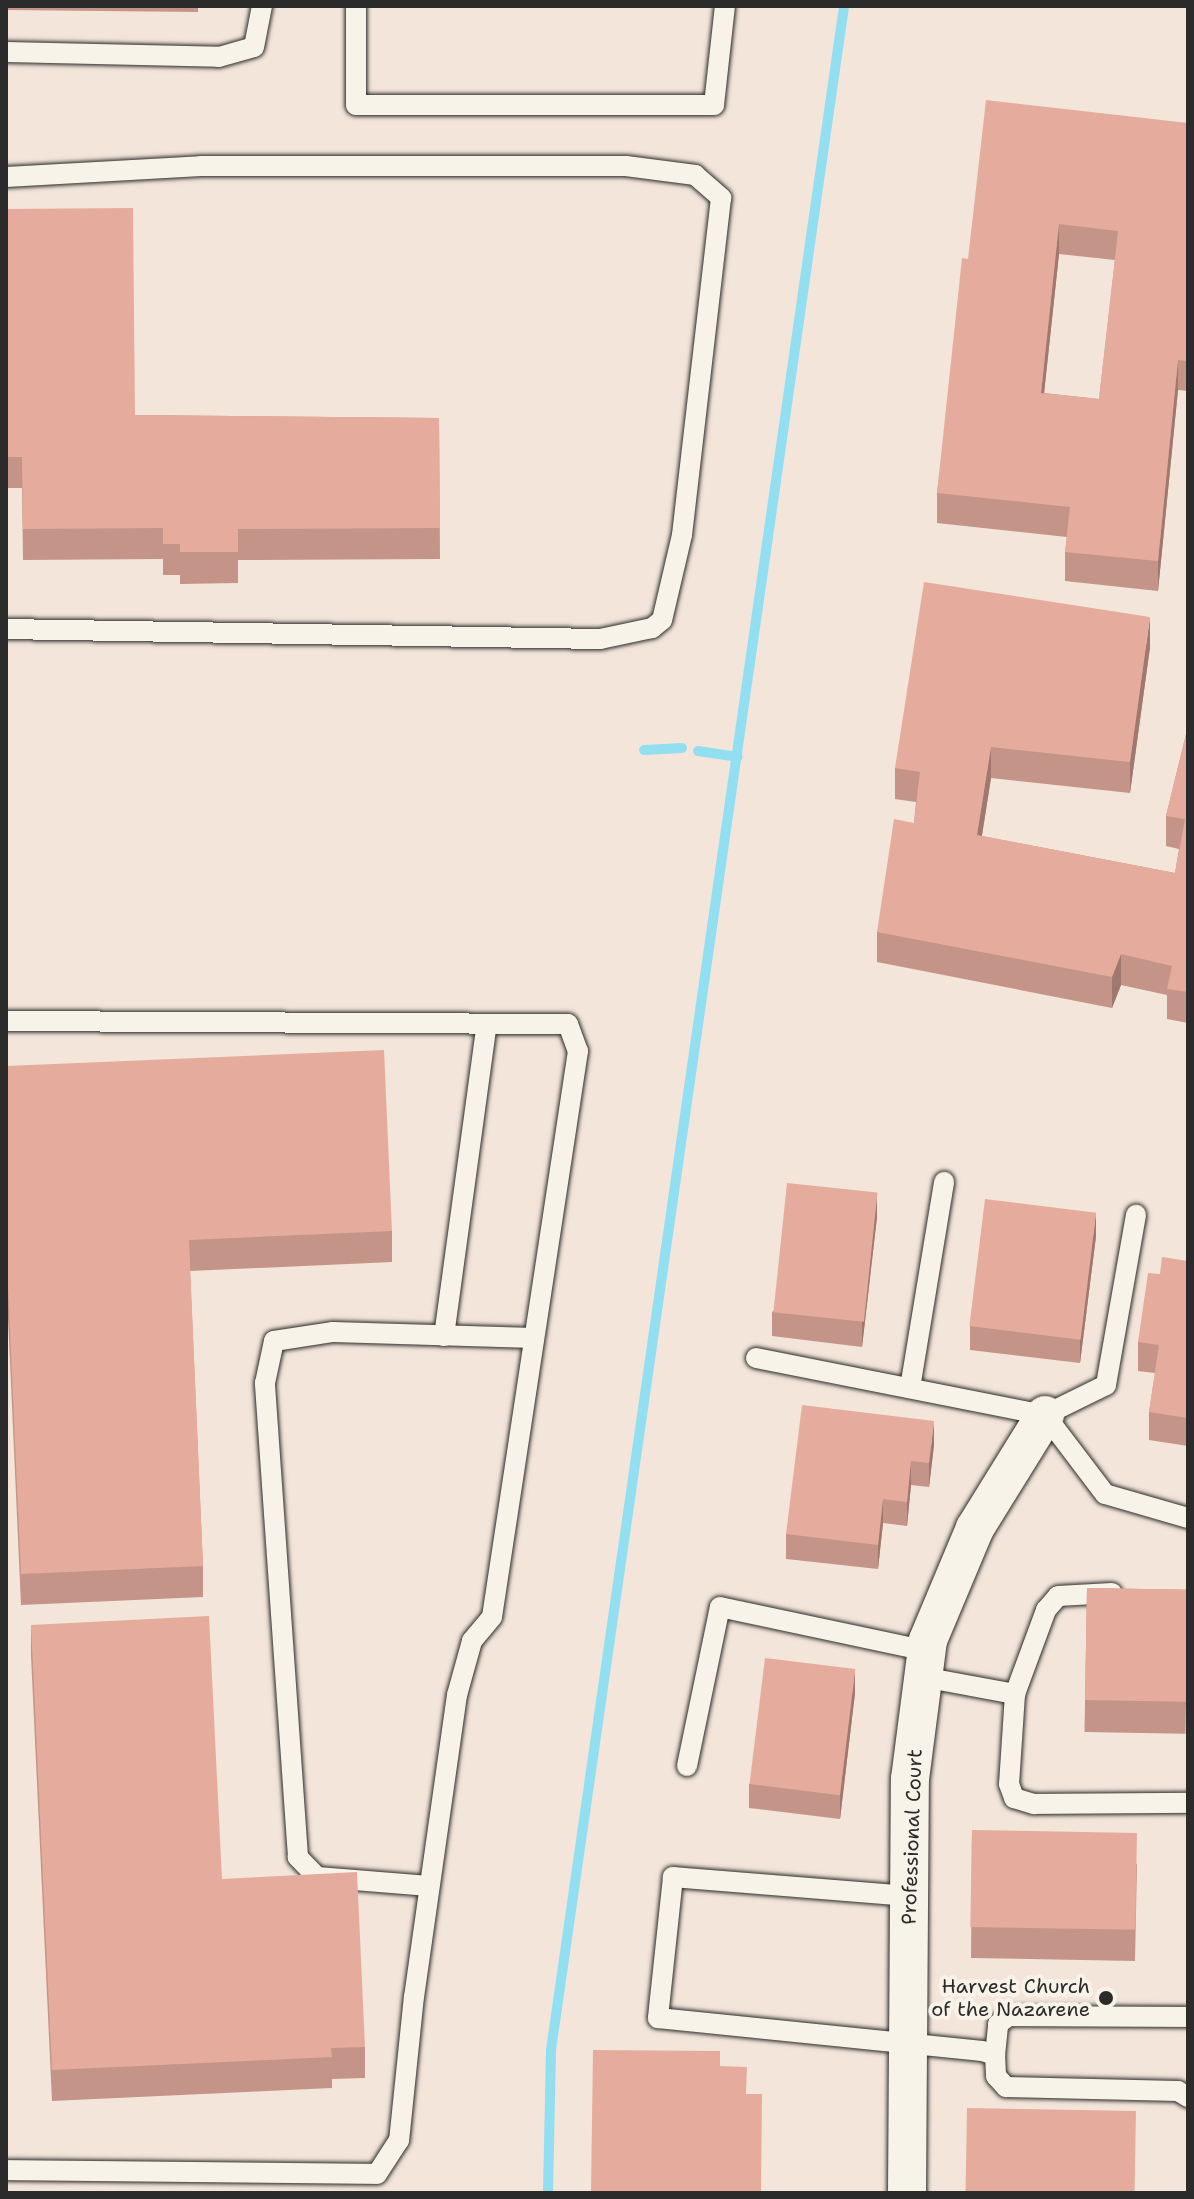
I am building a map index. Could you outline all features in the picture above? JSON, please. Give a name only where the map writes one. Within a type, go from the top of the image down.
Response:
[{"type":"street","name":"Professional Court","points":[[907,2193],[910,1779],[925,1664],[975,1528],[1045,1415]]},
{"type":"lane","points":[[6,52],[219,57],[254,47],[262,6]]},
{"type":"lane","points":[[356,6],[356,105],[714,105],[725,6]]},
{"type":"lane","points":[[6,177],[201,166],[626,166],[695,175],[721,198],[682,535],[662,620],[652,628],[600,639],[6,629]]},
{"type":"lane","points":[[6,1021],[568,1024],[578,1051],[492,1617],[472,1641],[457,1695],[429,1886],[399,2140],[377,2174],[6,2170]]},
{"type":"lane","points":[[444,1336],[487,1024]]},
{"type":"lane","points":[[910,1388],[944,1182]]},
{"type":"lane","points":[[756,1358],[1045,1415],[1106,1385],[1136,1215]]},
{"type":"lane","points":[[429,1886],[317,1877],[298,1857],[265,1383],[274,1341],[333,1332],[534,1338]]},
{"type":"lane","points":[[1045,1415],[1105,1494],[1188,1518]]},
{"type":"lane","points":[[1131,1593],[1058,1596],[1046,1610],[1015,1694],[1009,1784],[1014,1798],[1034,1804],[1188,1803]]},
{"type":"lane","points":[[687,1766],[720,1607],[925,1664],[1015,1694]]},
{"type":"lane","points":[[908,1896],[673,1877],[658,2018],[995,2055]]},
{"type":"lane","points":[[1188,2017],[1009,2016],[998,2024],[995,2055],[996,2076],[1006,2087],[1178,2091],[1188,2097]]},
{"type":"lane","points":[[238,2172],[239,2193]]},
{"type":"building","points":[[986,100],[1188,123],[1188,361],[1178,360],[1158,561],[1065,552],[1070,507],[937,493],[962,258],[968,259]],"holes":[[[1059,224],[1118,231],[1099,399],[1041,393]]]},
{"type":"building","points":[[133,208],[135,415],[439,418],[440,528],[238,529],[238,552],[180,552],[180,544],[163,544],[163,528],[23,529],[22,457],[6,457],[6,209]]},
{"type":"building","points":[[924,582],[1150,617],[1130,762],[991,747],[977,835],[1175,873],[1185,819],[1166,816],[1188,726],[1188,992],[1167,989],[1172,966],[1121,954],[1112,977],[877,932],[894,819],[914,823],[920,772],[895,768]]},
{"type":"building","points":[[384,1050],[392,1231],[189,1240],[203,1566],[21,1574],[6,1243],[6,1066]]},
{"type":"building","points":[[787,1183],[878,1193],[864,1322],[773,1312]]},
{"type":"building","points":[[985,1199],[1096,1213],[1081,1340],[969,1326]]},
{"type":"building","points":[[1162,1257],[1188,1261],[1188,1418],[1149,1412],[1159,1345],[1138,1342],[1148,1273],[1160,1274]]},
{"type":"building","points":[[802,1405],[934,1421],[929,1463],[911,1461],[907,1502],[883,1499],[878,1545],[786,1534]]},
{"type":"building","points":[[1087,1588],[1188,1590],[1186,1702],[1085,1700]]},
{"type":"building","points":[[209,1616],[222,1879],[357,1872],[365,2047],[331,2048],[332,2057],[52,2070],[31,1625]]},
{"type":"building","points":[[765,1658],[855,1669],[840,1795],[750,1784]]},
{"type":"building","points":[[972,1830],[1137,1833],[1135,1930],[970,1927]]},
{"type":"building","points":[[593,2050],[720,2051],[720,2066],[747,2067],[746,2094],[762,2094],[761,2193],[591,2192]]},
{"type":"building","points":[[967,2108],[1136,2111],[1135,2193],[966,2193]]},
{"type":"waterway","points":[[548,2193],[551,2050],[844,6]]},
{"type":"waterway","points":[[644,750],[682,748]]},
{"type":"waterway","points":[[698,751],[738,757]]},
{"type":"place","name":"Harvest Church of the Nazarene","points":[[1106,1998]]}]
